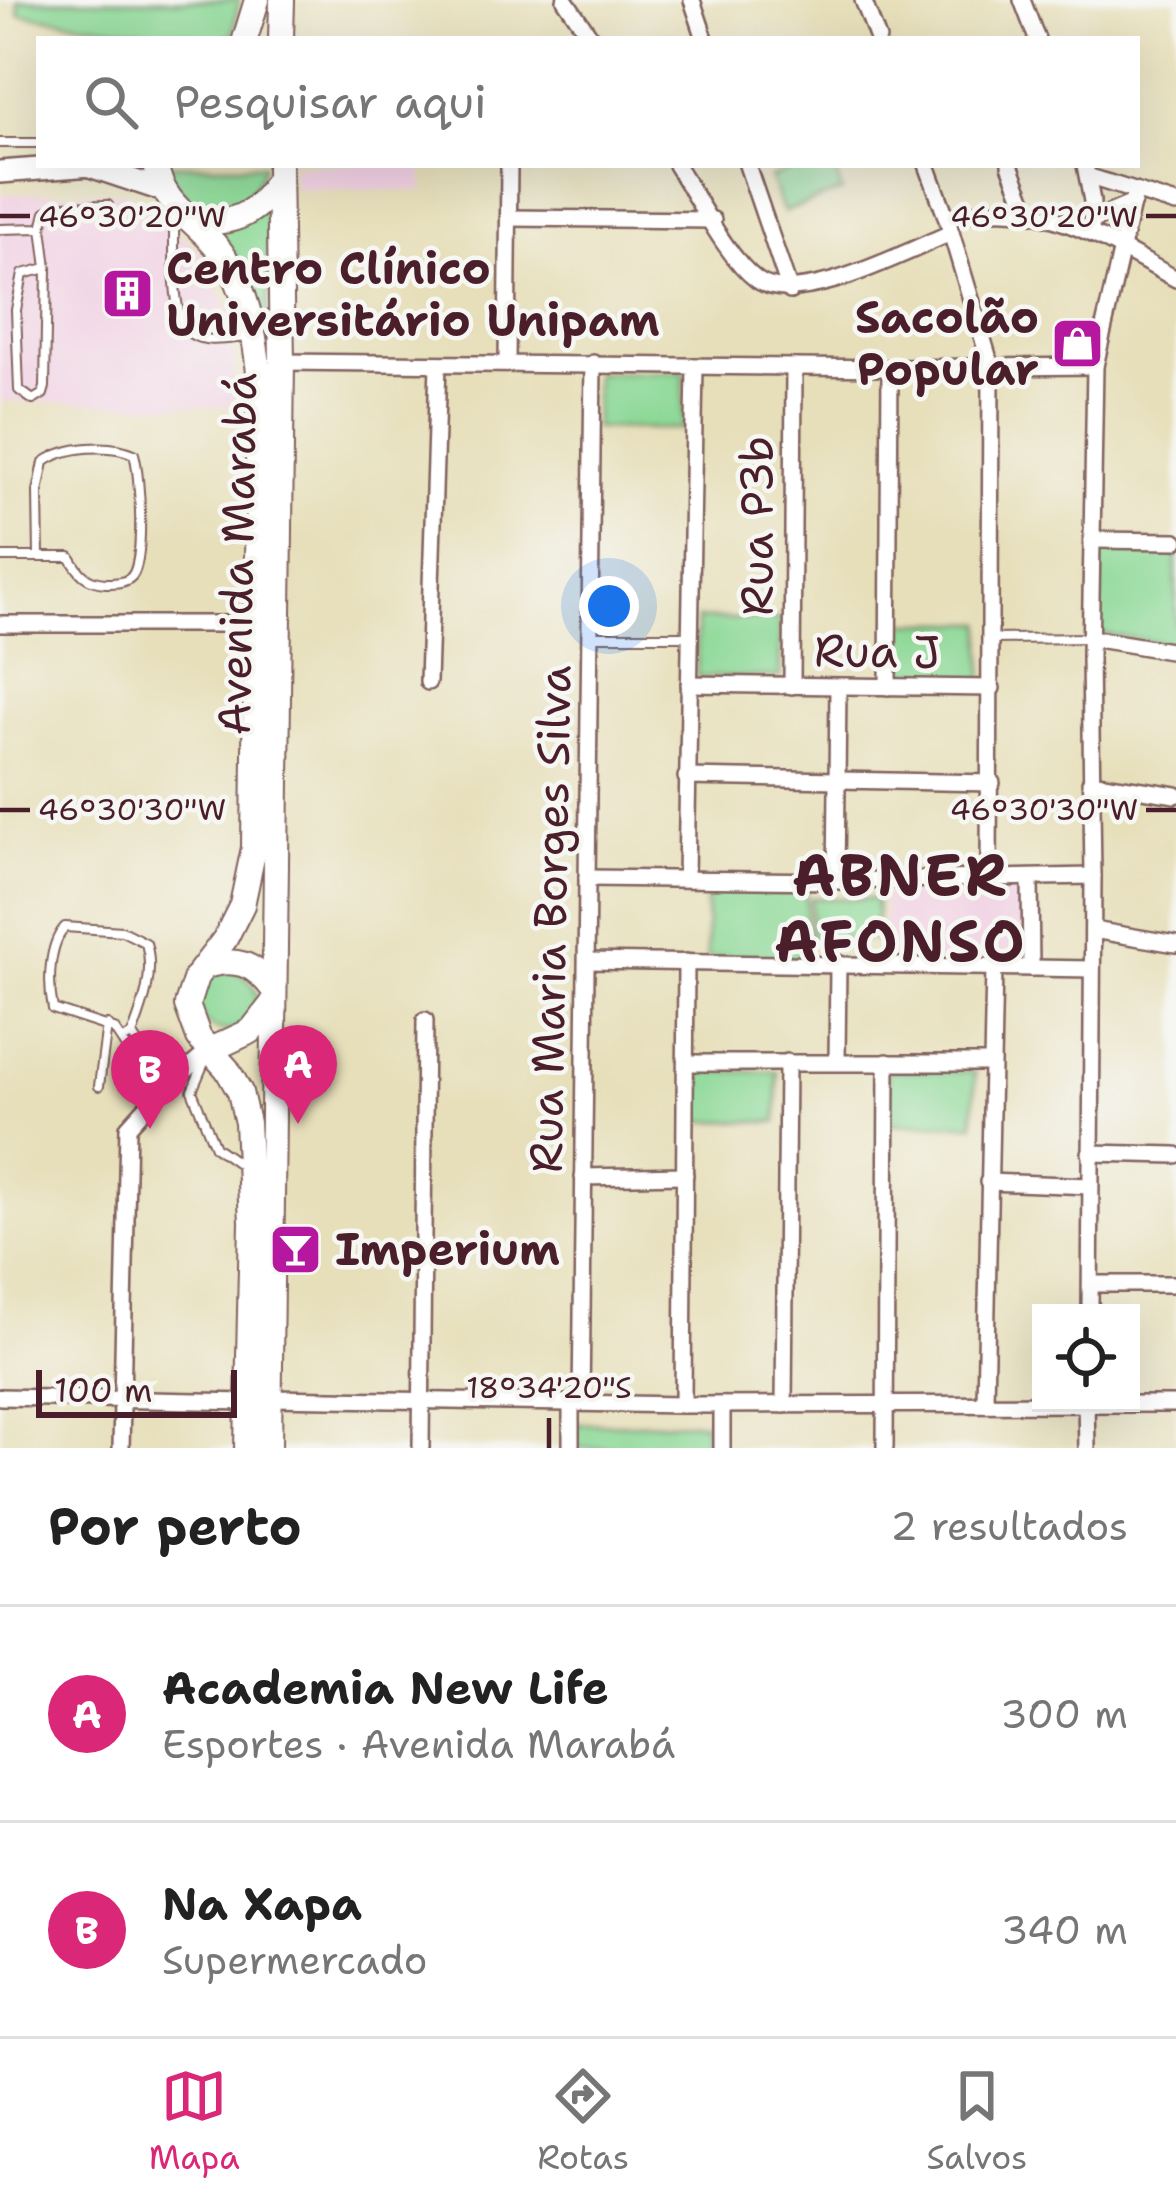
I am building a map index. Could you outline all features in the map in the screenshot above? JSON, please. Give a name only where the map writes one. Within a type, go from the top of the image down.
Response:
[{"type":"main road","points":[[246,36],[257,0]]},
{"type":"main road","points":[[281,36],[282,0]]},
{"type":"main road","points":[[170,195],[230,222],[249,214],[264,200],[279,171]]},
{"type":"main road","name":"Avenida Marabá","points":[[247,1448],[259,1400],[273,996],[279,171]]},
{"type":"main road","name":"Avenida Marabá","points":[[170,195],[221,252],[243,292],[259,372],[250,879],[233,922],[190,989],[188,1005],[199,1038],[240,1092],[247,1123],[259,1400],[269,1448]]},
{"type":"main road","points":[[206,966],[223,961],[247,964],[273,996],[251,1031],[210,1050]]},
{"type":"street","points":[[566,0],[590,36]]},
{"type":"street","points":[[692,0],[703,36]]},
{"type":"street","points":[[863,0],[877,36]]},
{"type":"street","points":[[1022,0],[1036,36]]},
{"type":"street","points":[[0,172],[52,168]]},
{"type":"street","points":[[99,168],[170,195]]},
{"type":"street","points":[[507,364],[508,168]]},
{"type":"street","points":[[678,168],[755,279],[772,288],[790,291],[851,274],[972,212],[1029,214],[1092,226],[1122,250],[1176,278]]},
{"type":"street","points":[[748,168],[790,291]]},
{"type":"street","points":[[928,168],[991,366],[989,878]]},
{"type":"street","points":[[1011,168],[1029,214]]},
{"type":"street","points":[[1087,171],[1092,226]]},
{"type":"street","points":[[1087,171],[1134,197],[1176,204]]},
{"type":"street","points":[[1092,226],[1134,197]]},
{"type":"street","points":[[1090,1304],[1095,366],[1134,197]]},
{"type":"street","points":[[509,218],[713,220]]},
{"type":"street","points":[[281,362],[1095,366]]},
{"type":"street","name":"Rua Maria Borges Silva","points":[[572,1448],[583,1177],[593,363]]},
{"type":"street","points":[[428,682],[438,364]]},
{"type":"street","points":[[686,877],[695,366]]},
{"type":"street","name":"Rua P3b","points":[[792,686],[794,367]]},
{"type":"street","points":[[888,687],[890,368]]},
{"type":"street","points":[[1092,540],[1176,542]]},
{"type":"street","points":[[0,624],[255,624]]},
{"type":"street","points":[[1091,638],[1176,652]]},
{"type":"street","name":"Rua J","points":[[689,684],[992,688]]},
{"type":"street","points":[[836,881],[838,688]]},
{"type":"street","points":[[686,776],[992,783]]},
{"type":"street","points":[[1090,782],[1176,795]]},
{"type":"street","points":[[586,878],[836,881],[1093,876]]},
{"type":"street","points":[[1030,879],[1031,968]]},
{"type":"street","points":[[1093,930],[1176,944]]},
{"type":"street","points":[[587,961],[1092,970]]},
{"type":"street","points":[[683,1405],[686,962]]},
{"type":"street","points":[[837,1062],[838,963]]},
{"type":"street","points":[[985,1402],[994,968]]},
{"type":"street","points":[[421,1448],[425,1020]]},
{"type":"street","points":[[121,1448],[128,1126],[210,1050]]},
{"type":"street","points":[[784,1405],[787,1062]]},
{"type":"street","points":[[885,1448],[887,1062]]},
{"type":"street","points":[[686,1063],[991,1063]]},
{"type":"street","points":[[1090,1153],[1176,1155]]},
{"type":"street","points":[[583,1177],[685,1175]]},
{"type":"street","points":[[988,1182],[1090,1186]]},
{"type":"street","points":[[1091,1285],[1176,1284]]},
{"type":"street","points":[[0,1397],[683,1405],[1032,1403]]},
{"type":"street","points":[[1140,1404],[1176,1404]]},
{"type":"street","points":[[722,1405],[722,1448]]},
{"type":"street","points":[[1086,1412],[1087,1448]]},
{"type":"lane","points":[[0,143],[36,142]]},
{"type":"lane","points":[[170,195],[176,296],[184,327],[206,339],[255,336]]},
{"type":"lane","points":[[47,268],[22,274],[17,291],[19,390],[33,400],[45,387],[47,268],[43,216],[51,209],[108,205]]},
{"type":"lane","points":[[0,229],[42,228]]},
{"type":"lane","points":[[0,557],[70,557],[80,574],[91,581],[122,582],[131,577],[138,559],[134,454],[118,449],[70,450],[44,462],[38,492],[39,556]]},
{"type":"lane","points":[[590,635],[688,636]]},
{"type":"lane","points":[[991,639],[1091,638]]},
{"type":"lane","points":[[65,927],[122,932],[146,944],[149,977],[132,1035],[162,1090],[107,1025],[52,1009],[55,941],[65,927]]},
{"type":"lane","points":[[99,1086],[107,1025]]},
{"type":"lane","points":[[122,1040],[132,1035]]},
{"type":"lane","points":[[210,1050],[192,1091],[214,1147],[250,1173]]},
{"type":"shaded area","points":[[293,168],[423,168],[423,191],[293,188]]},
{"type":"shaded area","points":[[126,192],[201,252],[234,322],[235,407],[0,401],[0,194]]},
{"type":"shaded area","points":[[1024,887],[1024,962],[883,959],[884,889]]},
{"type":"green space","points":[[18,0],[239,0],[230,36],[173,36],[19,14]]},
{"type":"green space","points":[[164,168],[263,168],[251,191],[234,205],[212,209],[187,204]]},
{"type":"green space","points":[[799,168],[834,168],[842,191],[783,212],[770,178]]},
{"type":"green space","points":[[269,202],[268,318],[262,318],[245,270],[214,229]]},
{"type":"green space","points":[[684,372],[683,429],[595,428],[595,373]]},
{"type":"green space","points":[[1098,546],[1176,547],[1176,645],[1097,633]]},
{"type":"green space","points":[[697,619],[780,619],[780,677],[697,677]]},
{"type":"green space","points":[[896,623],[983,623],[983,685],[896,684]]},
{"type":"green space","points":[[706,883],[806,884],[807,958],[707,957]]},
{"type":"green space","points":[[811,898],[876,899],[877,939],[811,938]]},
{"type":"green space","points":[[227,971],[248,980],[257,1001],[248,1022],[227,1031],[206,1022],[197,1001],[206,980]]},
{"type":"green space","points":[[888,1070],[975,1072],[974,1124],[888,1124]]},
{"type":"green space","points":[[692,1071],[778,1072],[777,1122],[692,1121]]},
{"type":"green space","points":[[705,1422],[705,1448],[576,1448],[577,1424]]},
{"type":"place","name":"Centro Clínico Universitário Unipam","points":[[127,294]]},
{"type":"place","name":"Sacolão Popular","points":[[1078,343]]},
{"type":"place","name":"Academia New Life","points":[[298,1124]]},
{"type":"place","name":"Na Xapa","points":[[150,1129]]},
{"type":"place","name":"Imperium","points":[[296,1249]]},
{"type":"district","name":"ABNER AFONSO","points":[[901,908]]}]
